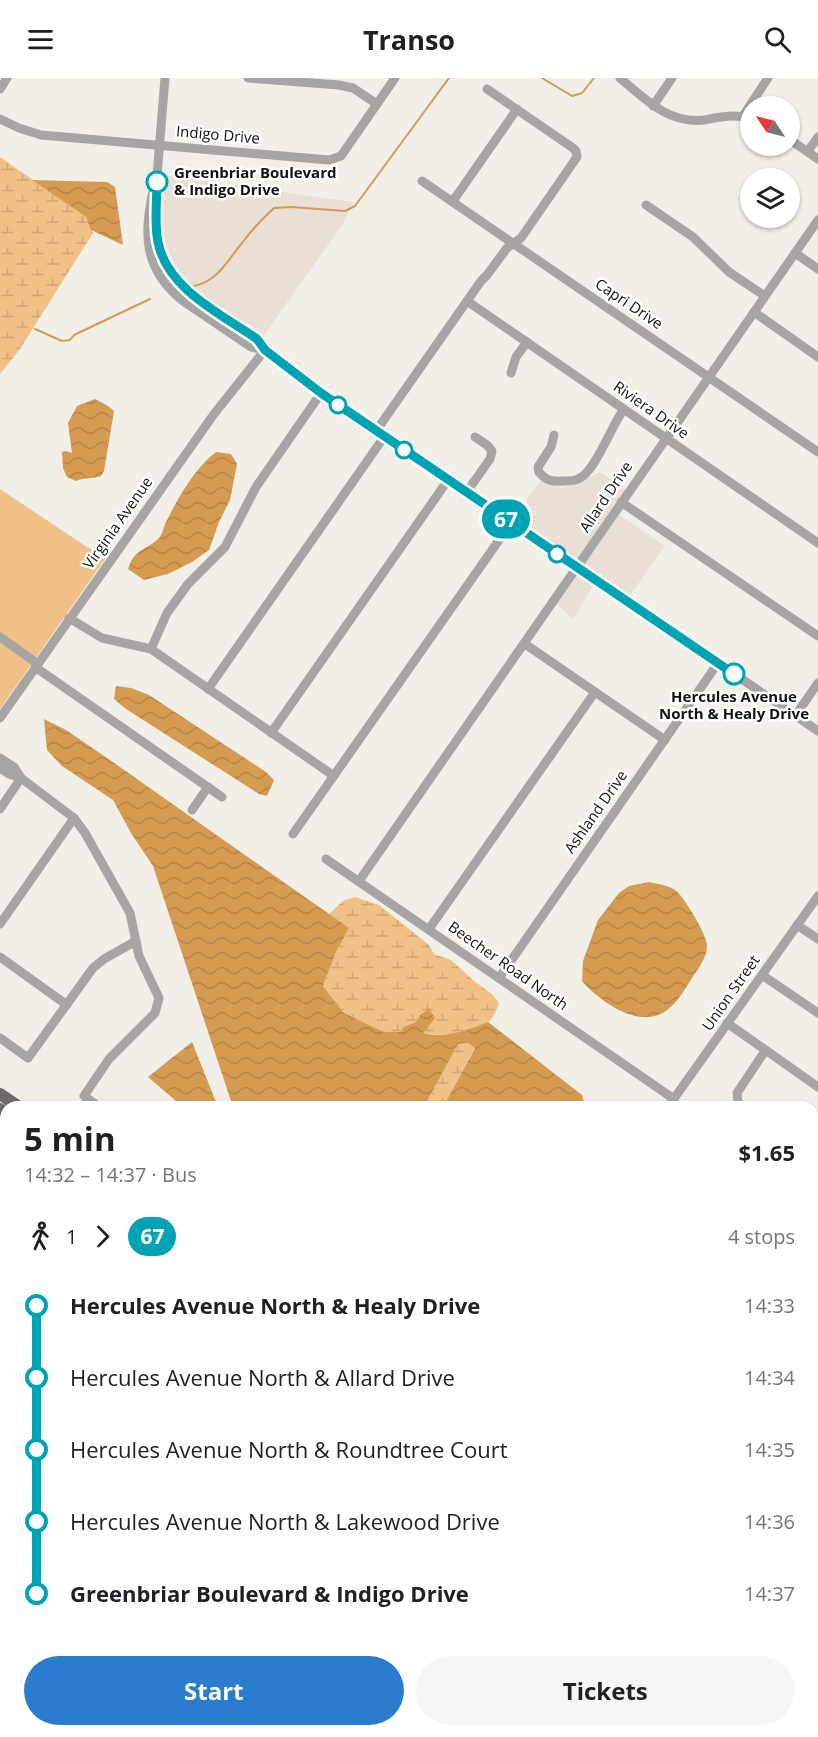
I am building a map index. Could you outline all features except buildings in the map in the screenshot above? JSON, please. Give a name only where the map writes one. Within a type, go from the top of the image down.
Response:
[{"type":"street","points":[[0,88],[7,78]]},
{"type":"street","points":[[165,78],[157,176],[150,205],[147,237],[150,254],[167,286],[183,301],[251,347],[265,350],[384,437],[818,731]]},
{"type":"street","points":[[248,78],[317,81],[339,85],[353,88],[377,104]]},
{"type":"street","name":"Indigo Drive","points":[[0,119],[41,135],[328,160],[341,156],[395,78]]},
{"type":"street","points":[[620,78],[666,114],[684,119],[702,120],[740,117]]},
{"type":"street","points":[[653,106],[672,78]]},
{"type":"street","points":[[758,96],[768,78]]},
{"type":"street","points":[[376,431],[467,301],[507,248],[521,238],[576,161],[578,154],[573,148],[487,89]]},
{"type":"street","points":[[453,201],[517,109]]},
{"type":"street","points":[[808,152],[818,137]]},
{"type":"street","points":[[800,147],[818,159]]},
{"type":"street","name":"Capri Drive","points":[[422,181],[818,453]]},
{"type":"street","points":[[646,205],[693,237],[729,272],[765,296]]},
{"type":"street","name":"Allard Drive","points":[[359,881],[818,220]]},
{"type":"street","points":[[795,254],[818,269]]},
{"type":"street","name":"Riviera Drive","points":[[467,301],[818,543]]},
{"type":"street","points":[[754,312],[818,357]]},
{"type":"street","points":[[511,372],[516,357],[527,342]]},
{"type":"street","name":"Virginia Avenue","points":[[0,718],[214,414],[265,350]]},
{"type":"street","points":[[151,649],[167,614],[189,584],[225,548],[256,487],[321,393]]},
{"type":"street","points":[[554,435],[551,447],[538,467],[538,472],[549,481],[580,479],[607,442],[624,409]]},
{"type":"street","points":[[208,689],[384,437]]},
{"type":"street","points":[[466,493],[490,459],[492,451],[488,445],[475,437]]},
{"type":"street","points":[[271,733],[448,480]]},
{"type":"street","points":[[621,502],[818,636]]},
{"type":"street","points":[[293,834],[511,523]]},
{"type":"street","points":[[69,618],[102,638],[151,649],[334,776]]},
{"type":"street","points":[[0,638],[222,797]]},
{"type":"street","points":[[525,644],[665,740]]},
{"type":"street","name":"Ashland Drive","points":[[499,978],[718,663]]},
{"type":"street","points":[[795,716],[818,683]]},
{"type":"street","points":[[429,929],[595,692]]},
{"type":"street","points":[[0,758],[14,767],[21,778]]},
{"type":"street","points":[[0,768],[21,778],[74,818],[85,833],[130,914],[140,956],[157,991],[158,1005],[150,1018],[109,1059],[84,1096],[91,1101]]},
{"type":"street","points":[[0,809],[21,778]]},
{"type":"street","points":[[192,810],[208,787]]},
{"type":"street","points":[[0,924],[74,818]]},
{"type":"street","name":"Beecher Road North","points":[[326,859],[499,978],[668,1101]]},
{"type":"street","name":"Union Street","points":[[672,1101],[818,896]]},
{"type":"street","points":[[797,925],[818,939]]},
{"type":"street","points":[[0,1038],[28,1058],[93,968],[104,958],[136,941]]},
{"type":"street","points":[[0,957],[67,1005]]},
{"type":"street","points":[[762,975],[818,1013]]},
{"type":"street","points":[[727,1023],[818,1087]]},
{"type":"street","points":[[738,1101],[737,1093],[765,1051]]},
{"type":"shaded area","points":[[161,175],[353,202],[343,224],[261,339],[184,283],[172,269],[161,241]]},
{"type":"shaded area","points":[[600,472],[626,489],[576,563],[511,519],[541,480],[561,488],[581,482]]},
{"type":"shaded area","points":[[618,514],[665,546],[628,598],[582,567]]},
{"type":"shaded area","points":[[579,572],[595,583],[573,619],[557,604]]},
{"type":"green space","points":[[0,157],[86,217],[93,233],[20,349],[0,374]]},
{"type":"green space","points":[[0,489],[105,559],[0,709]]},
{"type":"green space","points":[[355,897],[379,905],[429,945],[434,954],[451,960],[492,994],[499,1003],[489,1021],[480,1027],[464,1032],[430,1034],[422,1033],[420,1015],[416,1022],[403,1027],[401,1032],[384,1032],[344,1013],[323,986],[348,928],[329,914],[343,901]]},
{"type":"green space","points":[[468,1043],[475,1047],[446,1101],[427,1101],[458,1044]]},
{"type":"water","points":[[32,180],[107,182],[115,187],[123,245],[91,230],[86,217]]},
{"type":"water","points":[[95,399],[114,411],[104,471],[101,476],[76,481],[67,477],[63,468],[62,452],[72,453],[68,423],[77,406]]},
{"type":"water","points":[[216,452],[231,454],[237,464],[230,500],[209,550],[168,574],[144,580],[128,569],[131,562],[138,553],[160,537],[188,483]]},
{"type":"water","points":[[116,686],[131,688],[149,695],[266,772],[274,780],[267,796],[259,794],[126,709],[114,699]]},
{"type":"water","points":[[44,719],[66,730],[110,760],[349,928],[336,952],[323,986],[344,1013],[384,1032],[401,1032],[403,1027],[416,1022],[420,1015],[429,1009],[435,1018],[423,1033],[431,1035],[464,1031],[488,1022],[582,1095],[584,1101],[446,1101],[475,1048],[468,1043],[458,1044],[427,1101],[231,1101],[153,866],[113,800],[62,766],[47,750]]},
{"type":"water","points":[[649,882],[669,887],[679,893],[699,925],[706,940],[707,949],[700,967],[675,1003],[656,1016],[645,1017],[621,1011],[609,1005],[582,981],[583,961],[598,920],[619,893],[629,886]]},
{"type":"water","points":[[192,1042],[216,1101],[176,1101],[148,1077]]},
{"type":"waterway","points":[[194,286],[216,275],[274,208],[345,211],[355,206],[449,78]]},
{"type":"waterway","points":[[542,78],[572,96],[582,93],[594,78]]},
{"type":"waterway","points":[[35,329],[62,341],[70,340],[74,335],[150,299]]},
{"type":"bus line","name":"67","points":[[157,182],[157,230],[160,252],[174,279],[181,285],[257,339],[265,350],[321,393],[734,674]]},
{"type":"place","name":"Greenbriar Boulevard & Indigo Drive","points":[[157,182]]},
{"type":"place","name":"Hercules Avenue North & Healy Drive","points":[[734,674]]}]
